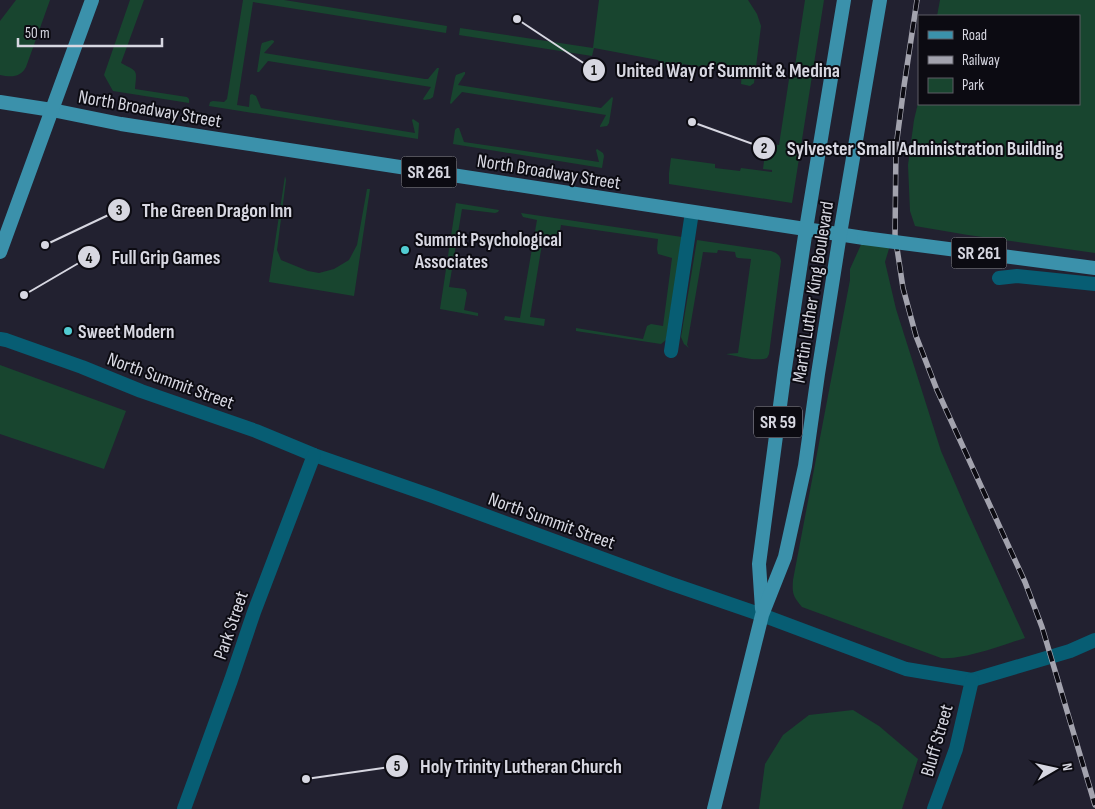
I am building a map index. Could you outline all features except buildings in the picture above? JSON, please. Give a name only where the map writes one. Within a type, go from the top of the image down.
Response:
[{"type":"main road","points":[[0,252],[92,0]]},
{"type":"main road","name":"Martin Luther King Boulevard","points":[[762,615],[759,564],[785,368],[844,0]]},
{"type":"main road","name":"Martin Luther King Boulevard","points":[[714,809],[762,615],[784,557],[805,466],[840,234],[880,0]]},
{"type":"main road","name":"SR 261","points":[[0,102],[52,110]]},
{"type":"main road","name":"North Broadway Street","points":[[52,110],[121,124],[692,212],[864,238],[1095,268]]},
{"type":"street","points":[[671,351],[692,212]]},
{"type":"street","points":[[999,278],[1017,276],[1095,284]]},
{"type":"street","name":"North Summit Street","points":[[0,339],[82,367],[141,391],[256,431],[314,454],[762,615],[906,669],[972,680],[1070,651],[1095,640]]},
{"type":"street","name":"Park Street","points":[[184,809],[254,612],[314,454]]},
{"type":"street","name":"Bluff Street","points":[[934,809],[956,749],[972,680]]},
{"type":"green space","points":[[16,0],[50,0],[24,71],[15,76],[0,75],[0,21]]},
{"type":"green space","points":[[130,0],[144,0],[121,63],[135,72],[135,89],[187,97],[189,103],[113,91],[104,75]]},
{"type":"green space","points":[[243,0],[284,0],[447,26],[446,33],[253,2],[237,105],[249,107],[250,95],[252,94],[256,96],[261,108],[415,133],[413,119],[419,123],[418,139],[209,106],[210,102],[224,102],[227,99]]},
{"type":"green space","points":[[599,0],[748,0],[757,14],[761,26],[754,83],[750,86],[741,84],[742,73],[683,64],[681,74],[669,72],[658,60],[594,48],[592,56],[459,35],[460,28],[593,48]]},
{"type":"green space","points":[[805,0],[824,0],[792,203],[669,184],[671,158],[715,164],[715,168],[740,171],[741,168],[772,172],[772,170],[763,169],[766,145],[768,143],[779,145],[791,66],[795,66]]},
{"type":"green space","points":[[940,0],[1095,0],[1095,253],[915,226],[910,211],[908,165],[918,103],[918,105],[1080,105],[1080,15],[937,15]]},
{"type":"green space","points":[[272,40],[274,42],[264,53],[425,79],[428,79],[439,68],[433,97],[423,99],[431,87],[268,61],[257,72],[262,43]]},
{"type":"green space","points":[[465,72],[458,85],[601,108],[612,97],[609,123],[607,126],[600,127],[606,115],[462,92],[451,104],[456,75]]},
{"type":"green space","points":[[457,128],[459,128],[464,142],[599,162],[597,149],[604,156],[602,168],[453,144]]},
{"type":"green space","points":[[285,176],[277,250],[281,260],[308,271],[319,273],[334,269],[349,260],[357,245],[367,189],[370,189],[354,296],[269,282]]},
{"type":"green space","points":[[456,203],[499,210],[495,213],[462,209],[449,287],[465,289],[467,293],[464,310],[478,313],[478,316],[440,309]]},
{"type":"green space","points":[[521,213],[682,237],[666,340],[661,344],[576,331],[576,328],[643,339],[647,326],[651,324],[663,326],[672,258],[658,254],[658,239],[561,225],[557,239],[543,238],[530,317],[545,319],[544,326],[504,320],[505,316],[520,318],[537,220],[523,217]]},
{"type":"green space","points":[[864,238],[891,242],[885,262],[896,309],[941,451],[1025,638],[961,657],[941,658],[802,607],[794,595],[793,580],[850,280],[850,269]]},
{"type":"green space","points":[[697,240],[771,251],[777,253],[780,257],[781,261],[767,358],[752,359],[726,354],[738,353],[751,259],[738,258],[735,252],[718,250],[717,253],[703,252],[687,345],[689,348],[684,344],[681,337]]},
{"type":"green space","points":[[0,365],[126,411],[104,469],[0,434]]},
{"type":"green space","points":[[853,710],[879,726],[918,759],[902,809],[759,809],[765,764],[783,735],[809,715]]},
{"type":"railway","points":[[917,0],[896,147],[895,235],[903,288],[916,336],[937,390],[1025,582],[1042,627],[1095,805]]},
{"type":"place","name":"United Way of Summit & Medina","points":[[517,19]]},
{"type":"place","name":"Sylvester Small Administration Building","points":[[692,122]]},
{"type":"place","name":"The Green Dragon Inn","points":[[45,245]]},
{"type":"place","name":"Summit Psychological Associates","points":[[405,250]]},
{"type":"place","name":"Full Grip Games","points":[[24,295]]},
{"type":"place","name":"Sweet Modern","points":[[68,331]]},
{"type":"place","name":"Holy Trinity Lutheran Church","points":[[306,779]]}]
